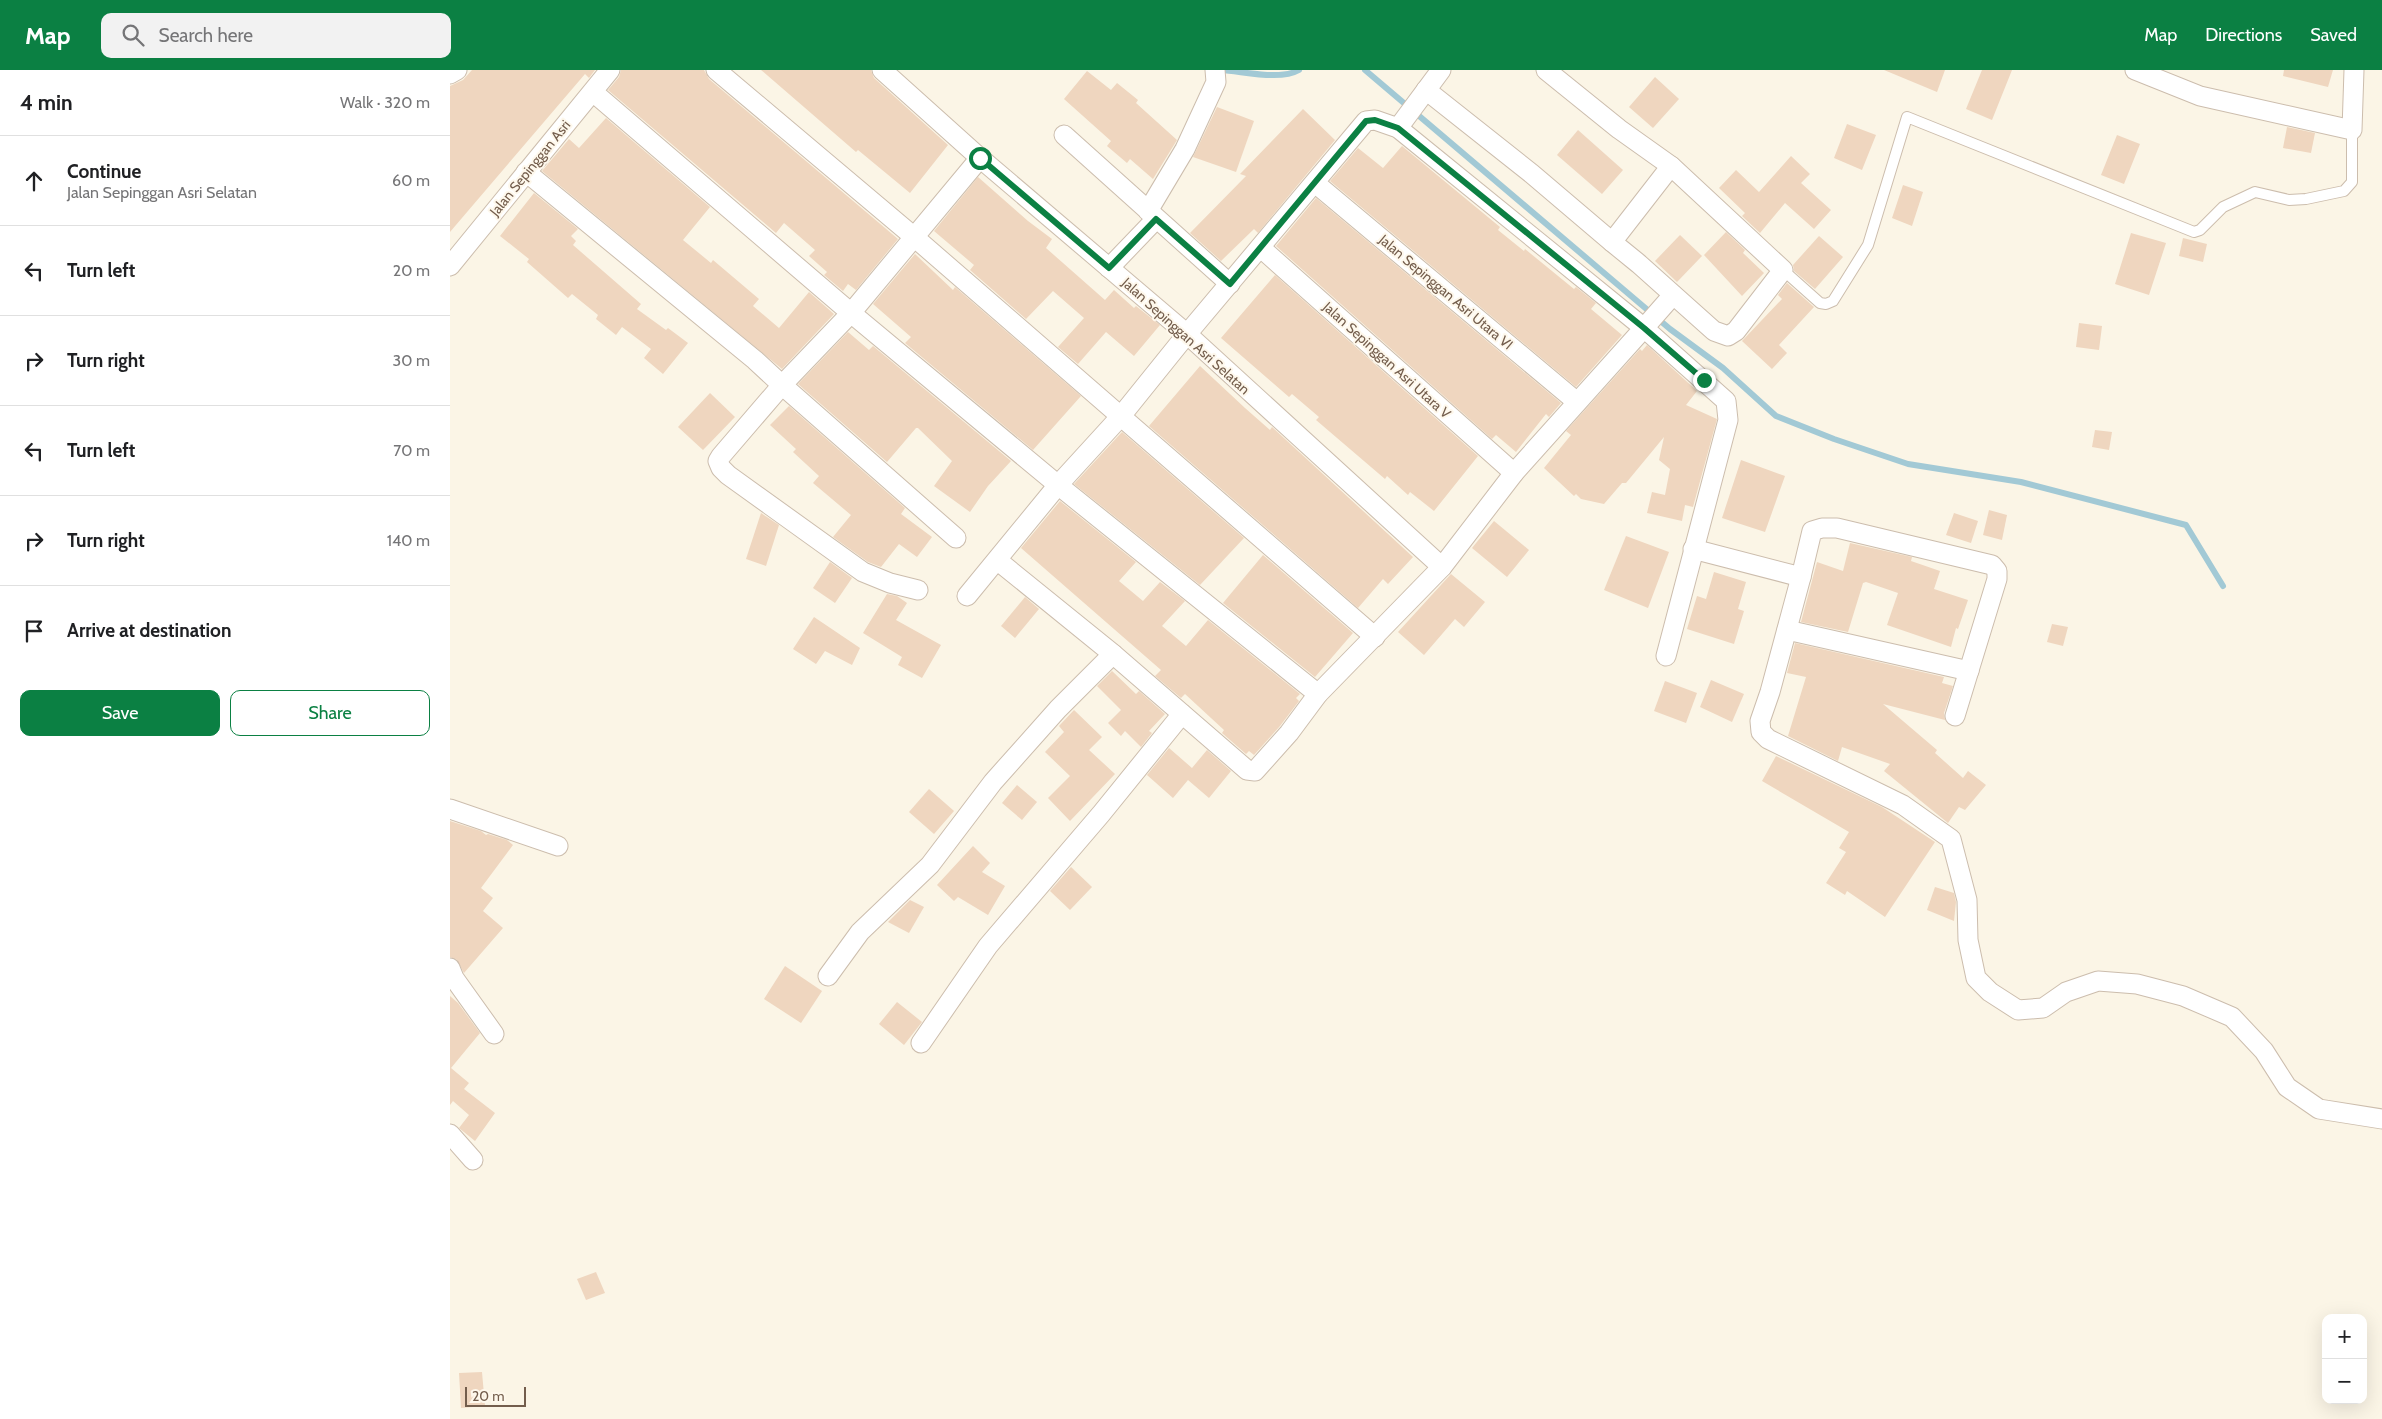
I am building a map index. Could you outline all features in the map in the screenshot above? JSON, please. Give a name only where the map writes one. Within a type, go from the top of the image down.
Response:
[{"type":"street","points":[[450,74],[457,70]]},
{"type":"street","name":"Jalan Sepinggan Asri","points":[[450,266],[610,70]]},
{"type":"street","points":[[716,70],[913,236],[1375,637]]},
{"type":"street","name":"Jalan Sepinggan Asri Selatan","points":[[882,70],[980,158],[1187,334],[1442,567]]},
{"type":"street","points":[[1398,128],[1441,70]]},
{"type":"street","points":[[1426,90],[1532,174],[1612,242],[1671,297],[1714,331],[1728,336],[1736,331],[1783,270],[1671,166],[1619,129],[1546,70]]},
{"type":"street","points":[[2135,70],[2200,96],[2352,130],[2354,70]]},
{"type":"street","points":[[1109,268],[1152,215],[1185,149],[1216,76]]},
{"type":"street","points":[[593,92],[850,314],[1058,485],[1318,694]]},
{"type":"street","points":[[967,596],[1058,485],[1122,416],[1187,334],[1366,121],[1375,120],[1398,128],[1645,328],[1726,402],[1728,420],[1721,452],[1693,549],[1666,656]]},
{"type":"street","points":[[1064,135],[1230,284]]},
{"type":"street","points":[[918,590],[890,583],[863,572],[721,468],[718,462],[721,456],[782,385],[850,314],[913,236],[980,158]]},
{"type":"street","points":[[1612,242],[1671,166]]},
{"type":"street","points":[[526,172],[782,385],[956,538]]},
{"type":"street","name":"Jalan Sepinggan Asri Utara VI","points":[[1314,183],[1577,402]]},
{"type":"street","name":"Jalan Sepinggan Asri Utara V","points":[[1261,248],[1514,473]]},
{"type":"street","points":[[997,560],[1113,654],[1247,770],[1255,771],[1289,733],[1318,694],[1442,567],[1514,473],[1671,297]]},
{"type":"street","points":[[1955,716],[1997,579],[1997,571],[1992,566],[1837,528],[1822,528],[1812,531],[1787,630],[1760,721],[1762,732],[1768,739],[1903,805],[1951,839],[1967,900],[1968,940],[1976,978],[1990,992],[2018,1010],[2043,1008],[2066,992],[2098,981],[2137,984],[2183,996],[2232,1017],[2264,1050],[2287,1087],[2319,1109],[2382,1119]]},
{"type":"street","points":[[1693,549],[1801,577]]},
{"type":"street","points":[[1787,630],[1969,671]]},
{"type":"street","points":[[828,976],[860,932],[930,865],[993,782],[1058,709],[1113,654]]},
{"type":"street","points":[[921,1042],[988,946],[1101,814],[1182,714]]},
{"type":"street","points":[[450,809],[558,846]]},
{"type":"street","points":[[450,968],[454,978],[494,1034]]},
{"type":"street","points":[[450,1134],[473,1160]]},
{"type":"lane","points":[[1783,270],[1820,303],[1826,304],[1833,301],[1868,245],[1907,117],[2194,232],[2200,230],[2223,207],[2255,192],[2289,200],[2306,200],[2344,191],[2352,182],[2352,130]]},
{"type":"building","points":[[472,70],[595,70],[589,78],[585,74],[450,232],[450,86],[463,80]]},
{"type":"building","points":[[621,70],[704,70],[709,79],[898,239],[856,290],[848,284],[843,291],[824,275],[827,272],[809,256],[815,250],[784,223],[776,233],[608,90],[619,77]]},
{"type":"building","points":[[761,70],[871,70],[874,78],[948,145],[910,193],[858,150],[856,152]]},
{"type":"building","points":[[1884,70],[1945,70],[1937,92]]},
{"type":"building","points":[[1982,70],[2012,70],[1992,120],[1966,109]]},
{"type":"building","points":[[2284,70],[2333,70],[2328,87],[2283,76]]},
{"type":"building","points":[[1087,71],[1111,90],[1117,83],[1138,100],[1136,103],[1177,140],[1153,179],[1130,159],[1127,163],[1107,146],[1111,141],[1064,99]]},
{"type":"building","points":[[1655,77],[1679,99],[1653,128],[1629,107]]},
{"type":"building","points":[[1217,107],[1254,121],[1236,172],[1193,157]]},
{"type":"building","points":[[1303,109],[1335,140],[1258,233],[1254,229],[1221,261],[1190,233],[1246,176],[1240,174]]},
{"type":"building","points":[[606,118],[710,207],[683,240],[711,263],[713,260],[759,299],[753,306],[779,328],[809,292],[834,314],[782,369],[542,171],[569,139],[579,148]]},
{"type":"building","points":[[1847,124],[1876,135],[1862,170],[1834,158]]},
{"type":"building","points":[[2287,127],[2315,133],[2311,153],[2283,148]]},
{"type":"building","points":[[1578,130],[1623,170],[1602,194],[1557,155]]},
{"type":"building","points":[[2117,135],[2140,144],[2124,184],[2101,175]]},
{"type":"building","points":[[1402,146],[1500,227],[1498,230],[1524,251],[1525,249],[1574,289],[1576,287],[1596,303],[1591,309],[1622,335],[1576,387],[1330,181],[1358,148],[1383,168]]},
{"type":"building","points":[[1791,156],[1810,174],[1801,183],[1831,210],[1814,229],[1785,203],[1760,233],[1742,216],[1745,213],[1719,188],[1736,170],[1759,192]]},
{"type":"building","points":[[978,177],[1028,221],[1052,239],[1046,248],[1105,300],[1114,290],[1134,308],[1136,306],[1160,325],[1134,356],[1106,332],[1078,364],[1058,347],[1084,318],[1053,291],[1026,319],[970,270],[974,265],[934,231]]},
{"type":"building","points":[[1903,185],[1923,192],[1912,226],[1892,218]]},
{"type":"building","points":[[534,193],[578,229],[571,236],[576,241],[573,245],[641,304],[637,309],[688,343],[663,374],[644,358],[651,349],[622,327],[616,335],[596,319],[598,315],[572,294],[568,298],[527,262],[529,259],[500,236]]},
{"type":"building","points":[[1316,198],[1561,403],[1549,417],[1546,414],[1516,452],[1496,435],[1492,439],[1276,246]]},
{"type":"building","points":[[1726,232],[1745,250],[1743,253],[1764,273],[1742,296],[1704,255]]},
{"type":"building","points":[[2131,233],[2166,243],[2149,295],[2115,284]]},
{"type":"building","points":[[1680,235],[1702,256],[1677,282],[1655,261]]},
{"type":"building","points":[[1819,236],[1843,257],[1815,289],[1794,271],[1793,265]]},
{"type":"building","points":[[2183,238],[2207,244],[2203,262],[2179,256]]},
{"type":"building","points":[[915,254],[953,290],[955,287],[1081,396],[1033,450],[905,343],[911,337],[873,304]]},
{"type":"building","points":[[1275,275],[1478,456],[1434,511],[1410,492],[1408,495],[1387,476],[1385,479],[1316,420],[1319,417],[1292,394],[1289,397],[1221,338]]},
{"type":"building","points":[[1787,283],[1814,307],[1779,345],[1787,353],[1772,369],[1742,341],[1782,299],[1778,295]]},
{"type":"building","points":[[2079,323],[2102,326],[2099,350],[2076,347]]},
{"type":"building","points":[[848,332],[869,350],[873,346],[1011,461],[988,486],[970,512],[934,486],[952,461],[918,428],[887,462],[798,384]]},
{"type":"building","points":[[1647,345],[1697,391],[1686,405],[1717,419],[1693,507],[1685,505],[1682,521],[1647,513],[1652,492],[1665,495],[1670,469],[1659,460],[1664,437],[1626,483],[1622,483],[1604,504],[1581,499],[1576,494],[1574,496],[1544,468],[1571,435],[1566,431],[1640,349],[1642,351]]},
{"type":"building","points":[[1200,366],[1270,430],[1272,427],[1413,557],[1388,584],[1383,579],[1358,608],[1149,426]]},
{"type":"building","points":[[710,393],[735,417],[703,450],[678,427]]},
{"type":"building","points":[[789,406],[905,508],[901,514],[932,537],[917,557],[899,544],[881,567],[868,562],[833,537],[851,515],[813,483],[819,476],[793,452],[796,449],[770,425]]},
{"type":"building","points":[[2095,430],[2112,432],[2109,450],[2092,447]]},
{"type":"building","points":[[1122,432],[1244,538],[1200,585],[1074,484]]},
{"type":"building","points":[[1741,460],[1785,476],[1765,532],[1722,518]]},
{"type":"building","points":[[1060,501],[1136,562],[1119,581],[1143,601],[1160,582],[1185,601],[1162,626],[1186,646],[1208,620],[1300,694],[1296,698],[1299,701],[1254,755],[1249,751],[1246,754],[1222,733],[1224,730],[1185,694],[1181,698],[1155,676],[1161,670],[1021,548]]},
{"type":"building","points":[[1989,510],[2007,515],[2002,540],[1983,535]]},
{"type":"building","points":[[761,513],[779,525],[766,566],[746,559]]},
{"type":"building","points":[[1954,513],[1978,521],[1971,543],[1946,535]]},
{"type":"building","points":[[1494,521],[1529,550],[1507,577],[1472,548]]},
{"type":"building","points":[[1626,536],[1669,552],[1648,608],[1604,590]]},
{"type":"building","points":[[1850,543],[1912,557],[1911,561],[1940,571],[1934,589],[1968,600],[1958,629],[1956,628],[1951,647],[1887,625],[1898,593],[1866,582],[1863,583],[1848,632],[1801,622],[1817,562],[1843,571]]},
{"type":"building","points":[[1263,555],[1353,633],[1315,677],[1223,603]]},
{"type":"building","points":[[830,562],[852,578],[835,603],[813,588]]},
{"type":"building","points":[[1714,572],[1746,582],[1738,609],[1744,611],[1734,644],[1687,629],[1697,596],[1706,599]]},
{"type":"building","points":[[1451,574],[1485,602],[1464,627],[1455,619],[1424,655],[1398,632]]},
{"type":"building","points":[[887,594],[897,596],[907,603],[896,620],[941,645],[922,678],[898,665],[902,657],[863,633]]},
{"type":"building","points":[[1025,597],[1039,609],[1015,638],[1001,626]]},
{"type":"building","points":[[814,617],[860,648],[852,665],[825,651],[816,664],[793,649]]},
{"type":"building","points":[[2052,624],[2068,627],[2063,646],[2047,642]]},
{"type":"building","points":[[1795,643],[1944,677],[1942,683],[1953,686],[1944,713],[1945,720],[1883,704],[1937,750],[1935,753],[1963,778],[1968,771],[1986,785],[1965,810],[1959,807],[1948,823],[1884,771],[1890,764],[1842,747],[1838,761],[1788,736],[1806,677],[1787,673]]},
{"type":"building","points":[[1112,671],[1136,694],[1139,691],[1165,714],[1149,731],[1152,733],[1141,747],[1125,731],[1121,736],[1108,723],[1121,710],[1097,686]]},
{"type":"building","points":[[1711,680],[1744,694],[1732,722],[1700,707]]},
{"type":"building","points":[[1665,681],[1697,693],[1686,723],[1654,711]]},
{"type":"building","points":[[1074,710],[1102,737],[1089,750],[1115,774],[1070,821],[1048,798],[1070,776],[1045,752],[1064,732],[1059,726]]},
{"type":"building","points":[[1169,748],[1192,768],[1207,750],[1231,771],[1209,798],[1188,780],[1173,798],[1147,775]]},
{"type":"building","points":[[1776,756],[1882,807],[1935,842],[1885,917],[1847,891],[1845,895],[1826,883],[1846,852],[1839,848],[1849,832],[1762,781]]},
{"type":"building","points":[[1017,785],[1037,802],[1022,820],[1002,803]]},
{"type":"building","points":[[929,789],[954,811],[934,834],[909,812]]},
{"type":"building","points":[[450,821],[481,831],[486,835],[507,840],[513,845],[481,888],[493,898],[483,911],[503,928],[464,973],[457,960],[450,957]]},
{"type":"building","points":[[973,846],[990,863],[982,872],[1005,886],[988,915],[958,897],[954,901],[937,885]]},
{"type":"building","points":[[1071,867],[1092,887],[1070,910],[1050,891]]},
{"type":"building","points":[[1935,887],[1954,893],[1956,902],[1954,921],[1927,910]]},
{"type":"building","points":[[910,900],[924,907],[909,933],[888,922]]},
{"type":"building","points":[[785,966],[822,991],[801,1023],[764,999]]},
{"type":"building","points":[[450,996],[458,1003],[480,1033],[451,1068],[469,1083],[464,1089],[495,1113],[475,1141],[459,1128],[469,1115],[453,1101],[450,1105]]},
{"type":"building","points":[[897,1002],[922,1022],[904,1045],[879,1024]]},
{"type":"building","points":[[596,1272],[605,1293],[586,1300],[577,1279]]},
{"type":"building","points":[[482,1372],[485,1406],[461,1408],[459,1373]]},
{"type":"waterway","points":[[1221,70],[1261,75],[1282,75],[1299,70]]},
{"type":"waterway","points":[[1365,70],[1670,329],[1723,368],[1776,416],[1834,439],[1908,464],[2021,482],[2186,525],[2223,586]]},
{"type":"route","points":[[980,158],[1109,268],[1156,219],[1230,284],[1366,121],[1375,120],[1398,128],[1644,328],[1704,380]]}]
